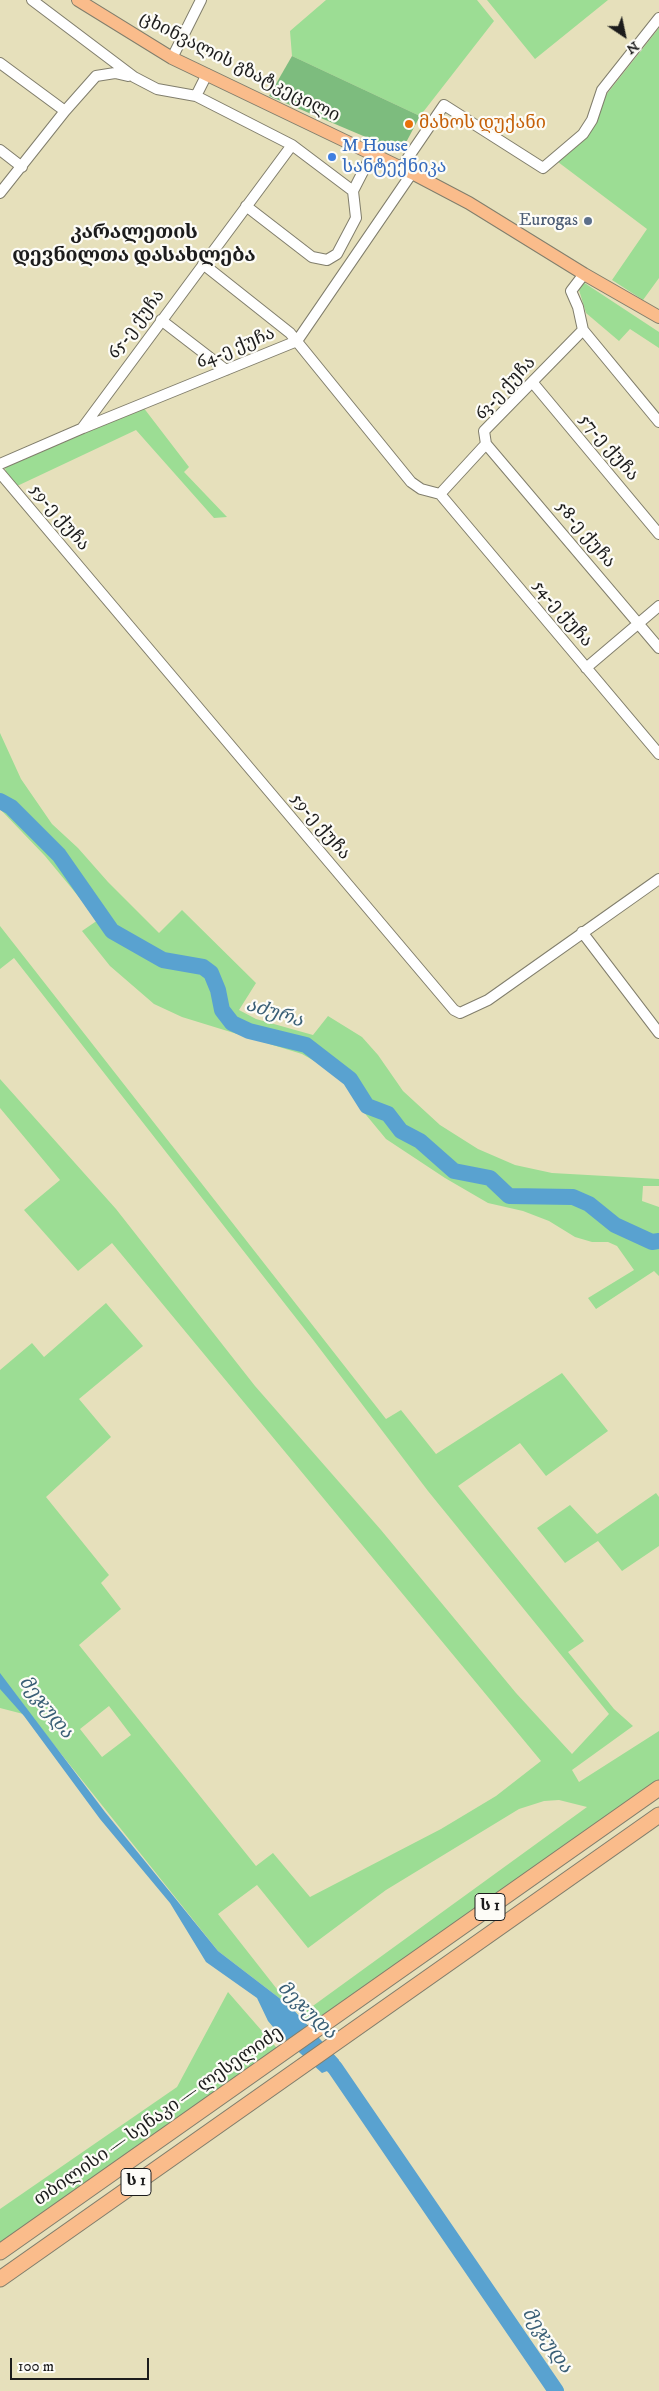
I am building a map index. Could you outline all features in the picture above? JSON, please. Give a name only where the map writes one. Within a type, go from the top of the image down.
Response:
[{"type":"highway","name":"თბილისი — სენაკი — ლესელიძე","points":[[0,2252],[659,1788]]},
{"type":"highway","name":"ს 1","points":[[0,2278],[659,1815]]},
{"type":"main road","name":"ცხინვალის გზატკეცილი","points":[[78,0],[172,58],[407,171],[469,203],[584,274],[659,317]]},
{"type":"street","points":[[32,0],[134,77],[157,89],[196,96],[226,113],[292,145],[353,191]]},
{"type":"street","points":[[172,58],[201,0]]},
{"type":"street","name":"64-ე ქუჩა","points":[[0,464],[83,428],[297,341],[349,265],[407,171],[444,105],[544,168],[583,134],[592,120],[602,90],[659,18]]},
{"type":"street","points":[[0,63],[65,111]]},
{"type":"street","points":[[0,193],[65,111],[96,76],[115,73],[134,77]]},
{"type":"street","points":[[196,96],[207,74]]},
{"type":"street","name":"65-ე ქუჩა","points":[[83,428],[292,145]]},
{"type":"street","points":[[0,150],[22,167]]},
{"type":"street","points":[[246,206],[312,258],[327,260],[336,254],[356,218],[353,191],[372,154]]},
{"type":"street","points":[[336,254],[349,265]]},
{"type":"street","points":[[203,264],[297,341],[411,482],[421,490],[440,494]]},
{"type":"street","points":[[584,274],[571,291],[578,307],[583,330],[659,422]]},
{"type":"street","points":[[161,320],[226,370]]},
{"type":"street","name":"63-ე ქუჩა","points":[[440,494],[486,444],[484,431],[583,330]]},
{"type":"street","name":"57-ე ქუჩა","points":[[533,383],[659,534]]},
{"type":"street","name":"58-ე ქუჩა","points":[[486,444],[659,648]]},
{"type":"street","name":"59-ე ქუჩა","points":[[1,474],[454,1010],[460,1013],[488,1000],[659,879]]},
{"type":"street","name":"54-ე ქუჩა","points":[[440,494],[659,754]]},
{"type":"street","points":[[586,668],[659,606]]},
{"type":"street","points":[[582,932],[659,1033]]},
{"type":"green space","points":[[326,0],[477,0],[494,21],[420,116],[292,56],[290,31]]},
{"type":"green space","points":[[487,0],[608,0],[535,59]]},
{"type":"green space","points":[[659,28],[659,278],[643,300],[612,280],[647,229],[558,162],[589,135],[606,95]]},
{"type":"green space","points":[[292,56],[420,116],[401,152],[269,96]]},
{"type":"green space","points":[[583,282],[659,332],[659,348],[630,329],[619,341],[586,313],[579,290]]},
{"type":"green space","points":[[143,407],[189,467],[184,472],[227,517],[214,518],[136,430],[15,487],[8,478],[4,465]]},
{"type":"green space","points":[[0,733],[21,779],[52,824],[78,848],[108,882],[159,933],[182,910],[256,983],[239,1010],[256,1019],[313,1035],[328,1016],[362,1037],[378,1055],[403,1091],[440,1125],[478,1149],[515,1165],[552,1173],[659,1179],[659,1186],[643,1186],[642,1201],[659,1207],[659,1276],[654,1271],[596,1309],[588,1298],[634,1270],[617,1246],[608,1242],[592,1242],[575,1237],[549,1221],[523,1211],[488,1203],[445,1178],[386,1139],[362,1110],[349,1089],[332,1071],[302,1054],[182,1017],[154,1004],[110,966],[82,931],[98,920],[45,856],[0,809]]},
{"type":"green space","points":[[0,926],[386,1419],[401,1410],[436,1454],[562,1373],[608,1431],[546,1476],[520,1443],[458,1486],[584,1641],[568,1652],[614,1709],[633,1726],[572,1770],[579,1782],[659,1731],[659,1780],[314,2021],[299,2016],[587,1807],[559,1800],[544,1801],[519,1809],[386,1890],[308,1948],[257,1885],[218,1914],[291,2007],[218,1951],[31,1716],[0,1708],[0,1370],[32,1343],[44,1357],[106,1303],[143,1346],[79,1399],[111,1437],[46,1497],[109,1575],[101,1583],[121,1609],[79,1645],[256,1866],[273,1853],[310,1897],[441,1829],[496,1796],[541,1761],[112,1243],[78,1271],[24,1210],[60,1180],[0,1108],[0,1079],[116,1209],[255,1386],[381,1530],[516,1693],[572,1754],[609,1714],[428,1491],[314,1341],[14,958],[0,969]],"holes":[[[109,1706],[131,1735],[102,1757],[80,1729]]]},
{"type":"green space","points":[[656,1493],[659,1497],[659,1546],[622,1571],[598,1541],[565,1563],[537,1528],[570,1505],[597,1534]]},
{"type":"green space","points":[[228,1992],[282,2054],[0,2252],[0,2209],[177,2087]]},
{"type":"water","points":[[0,1673],[105,1812],[218,1951],[291,2007],[339,2060],[335,2068],[322,2073],[279,2034],[268,2021],[257,1998],[206,1962],[170,1903],[100,1819],[24,1716],[0,1689]]},
{"type":"waterway","name":"აძურა","points":[[0,801],[11,807],[59,855],[112,931],[163,960],[203,967],[211,973],[218,990],[222,1010],[232,1023],[249,1031],[306,1045],[350,1079],[367,1106],[388,1114],[401,1131],[420,1141],[454,1171],[490,1178],[509,1196],[573,1197],[589,1204],[615,1225],[652,1242],[659,1241]]},
{"type":"waterway","name":"მეჯუდა","points":[[320,2052],[335,2068],[556,2391]]},
{"type":"place","name":"მახოს დუქანი","points":[[409,124]]},
{"type":"place","name":"M House სანტექნიკა","points":[[332,157]]},
{"type":"place","name":"Eurogas","points":[[588,221]]},
{"type":"district","name":"კარალეთის დევნილთა დასახლება","points":[[134,246]]}]
